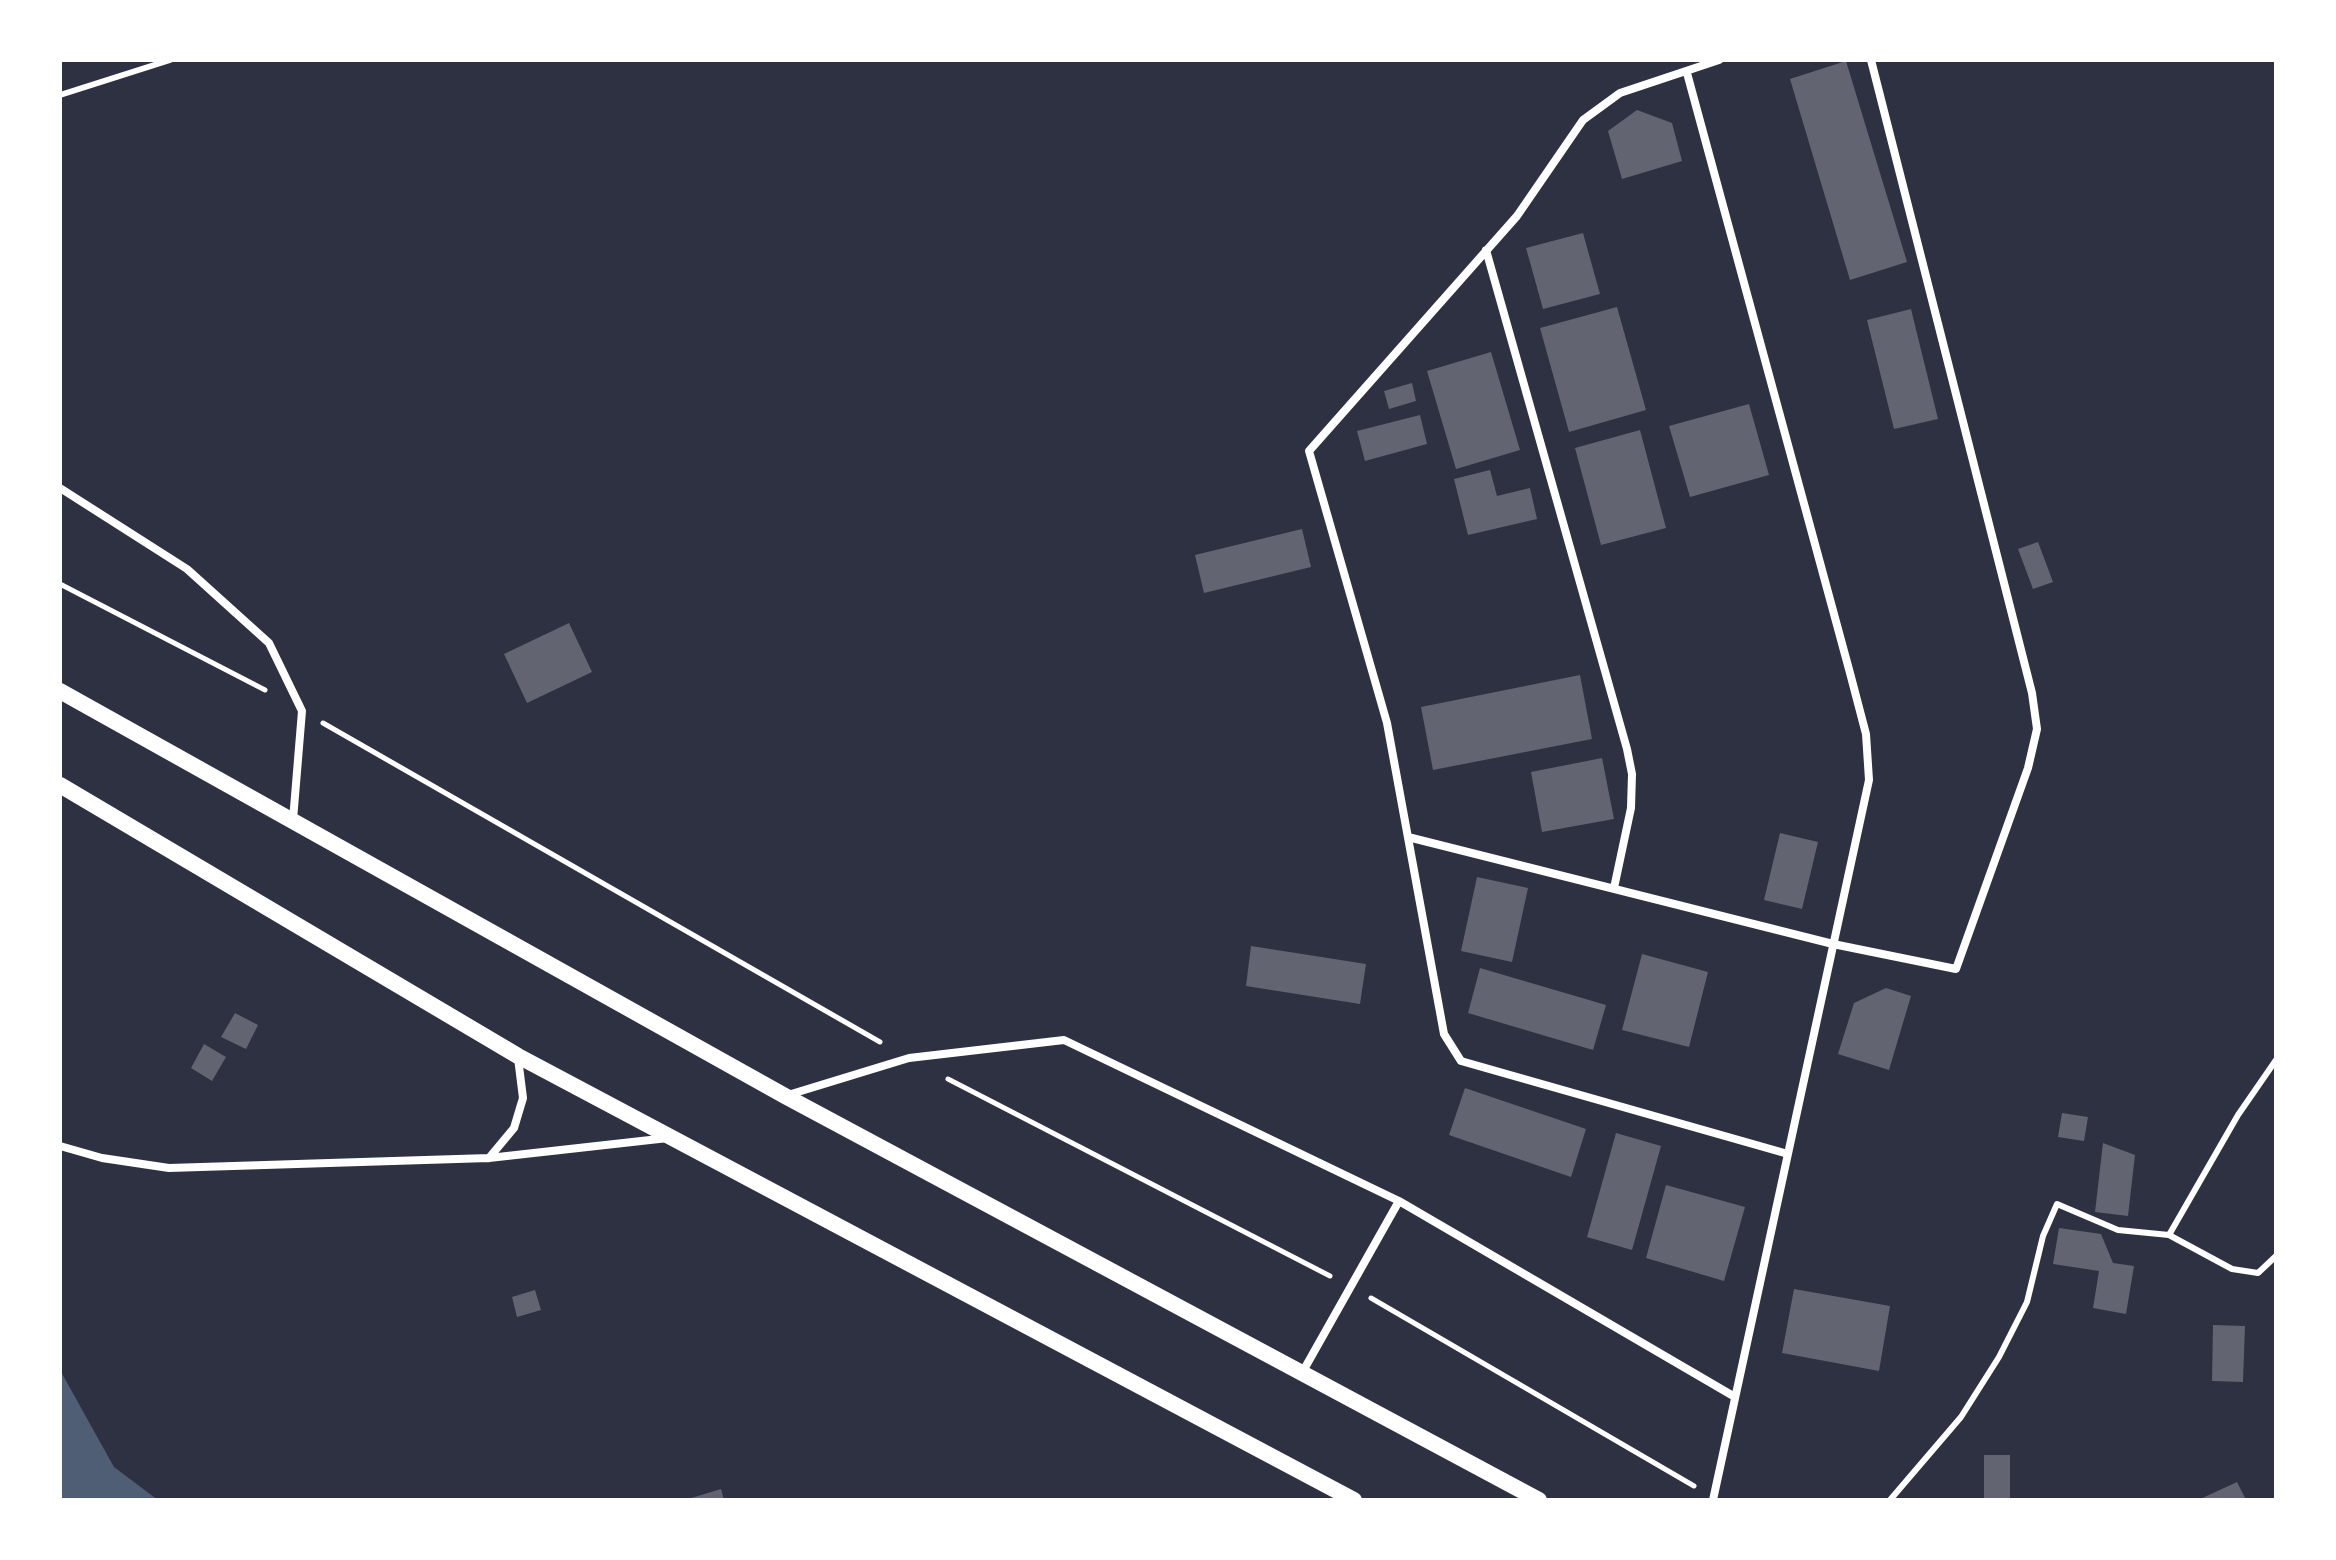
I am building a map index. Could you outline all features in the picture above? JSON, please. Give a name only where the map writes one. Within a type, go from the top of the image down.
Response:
[{"type":"main road","points":[[60,691],[785,1096],[1539,1500]]},
{"type":"main road","points":[[60,785],[518,1056],[1354,1500]]},
{"type":"street","points":[[1719,60],[1620,93],[1583,120],[1517,216],[1309,451],[1387,723],[1444,1034],[1461,1061],[1788,1154]]},
{"type":"street","points":[[1408,837],[1833,944],[1956,969],[2028,768],[2037,729],[2032,693],[1871,60]]},
{"type":"street","points":[[1687,73],[1866,734],[1869,780],[1713,1500]]},
{"type":"street","points":[[1486,250],[1627,749],[1632,774],[1631,808],[1614,888]]},
{"type":"street","points":[[60,488],[187,569],[269,643],[302,711],[293,821]]},
{"type":"street","points":[[785,1096],[909,1058],[1064,1040],[1399,1201],[1735,1397]]},
{"type":"street","points":[[489,1158],[514,1128],[523,1098],[518,1056]]},
{"type":"street","points":[[60,1146],[102,1158],[169,1168],[489,1158],[672,1137]]},
{"type":"street","points":[[1302,1373],[1399,1201]]},
{"type":"lane","points":[[60,95],[170,60]]},
{"type":"lane","points":[[2169,1235],[2238,1115],[2276,1060]]},
{"type":"lane","points":[[1890,1500],[1961,1417],[1999,1357],[2027,1302],[2043,1236],[2057,1204],[2118,1230],[2169,1235],[2232,1269],[2258,1273],[2276,1256]]},
{"type":"water","points":[[60,1370],[114,1467],[158,1500],[60,1500]]},
{"type":"building","points":[[1846,61],[1907,262],[1850,280],[1790,79]]},
{"type":"building","points":[[1637,110],[1672,123],[1682,161],[1622,179],[1608,131]]},
{"type":"building","points":[[1583,233],[1600,294],[1543,309],[1526,248]]},
{"type":"building","points":[[1617,307],[1646,410],[1569,432],[1540,328]]},
{"type":"building","points":[[1911,309],[1938,419],[1894,429],[1867,320]]},
{"type":"building","points":[[1491,352],[1520,450],[1456,469],[1427,371]]},
{"type":"building","points":[[1412,383],[1416,401],[1389,409],[1384,391]]},
{"type":"building","points":[[1749,404],[1769,475],[1690,497],[1669,426]]},
{"type":"building","points":[[1420,415],[1427,444],[1365,461],[1357,431]]},
{"type":"building","points":[[1640,430],[1666,528],[1601,545],[1575,448]]},
{"type":"building","points":[[1490,470],[1497,496],[1530,488],[1537,519],[1468,535],[1454,479]]},
{"type":"building","points":[[1302,529],[1311,567],[1204,593],[1195,555]]},
{"type":"building","points":[[2038,542],[2053,582],[2033,589],[2018,549]]},
{"type":"building","points":[[569,623],[592,672],[527,703],[504,654]]},
{"type":"building","points":[[1580,675],[1592,739],[1433,770],[1421,707]]},
{"type":"building","points":[[1602,758],[1614,819],[1542,832],[1531,772]]},
{"type":"building","points":[[1780,833],[1818,842],[1802,909],[1764,900]]},
{"type":"building","points":[[1477,877],[1528,888],[1512,962],[1461,951]]},
{"type":"building","points":[[1251,946],[1366,964],[1360,1004],[1246,986]]},
{"type":"building","points":[[1642,954],[1708,972],[1689,1047],[1622,1030]]},
{"type":"building","points":[[1480,968],[1606,1005],[1593,1050],[1468,1013]]},
{"type":"building","points":[[1886,988],[1911,996],[1889,1070],[1838,1054],[1854,1003]]},
{"type":"building","points":[[235,1013],[258,1025],[246,1049],[221,1037]]},
{"type":"building","points":[[204,1044],[226,1057],[212,1081],[191,1068]]},
{"type":"building","points":[[1465,1088],[1586,1129],[1571,1177],[1449,1135]]},
{"type":"building","points":[[2062,1113],[2088,1117],[2084,1141],[2058,1137]]},
{"type":"building","points":[[1616,1133],[1661,1146],[1632,1250],[1587,1237]]},
{"type":"building","points":[[2103,1143],[2135,1155],[2128,1216],[2095,1212]]},
{"type":"building","points":[[1666,1185],[1745,1207],[1724,1281],[1646,1258]]},
{"type":"building","points":[[2059,1228],[2101,1234],[2113,1263],[2134,1266],[2126,1314],[2093,1308],[2099,1271],[2053,1264]]},
{"type":"building","points":[[1794,1289],[1890,1306],[1879,1371],[1782,1353]]},
{"type":"building","points":[[535,1290],[541,1310],[517,1317],[512,1297]]},
{"type":"building","points":[[2213,1325],[2245,1326],[2243,1382],[2212,1381]]},
{"type":"building","points":[[1984,1455],[2010,1455],[2010,1500],[1984,1500]]},
{"type":"building","points":[[2237,1482],[2246,1500],[2198,1500]]},
{"type":"building","points":[[721,1489],[724,1500],[688,1500],[688,1499]]}]
